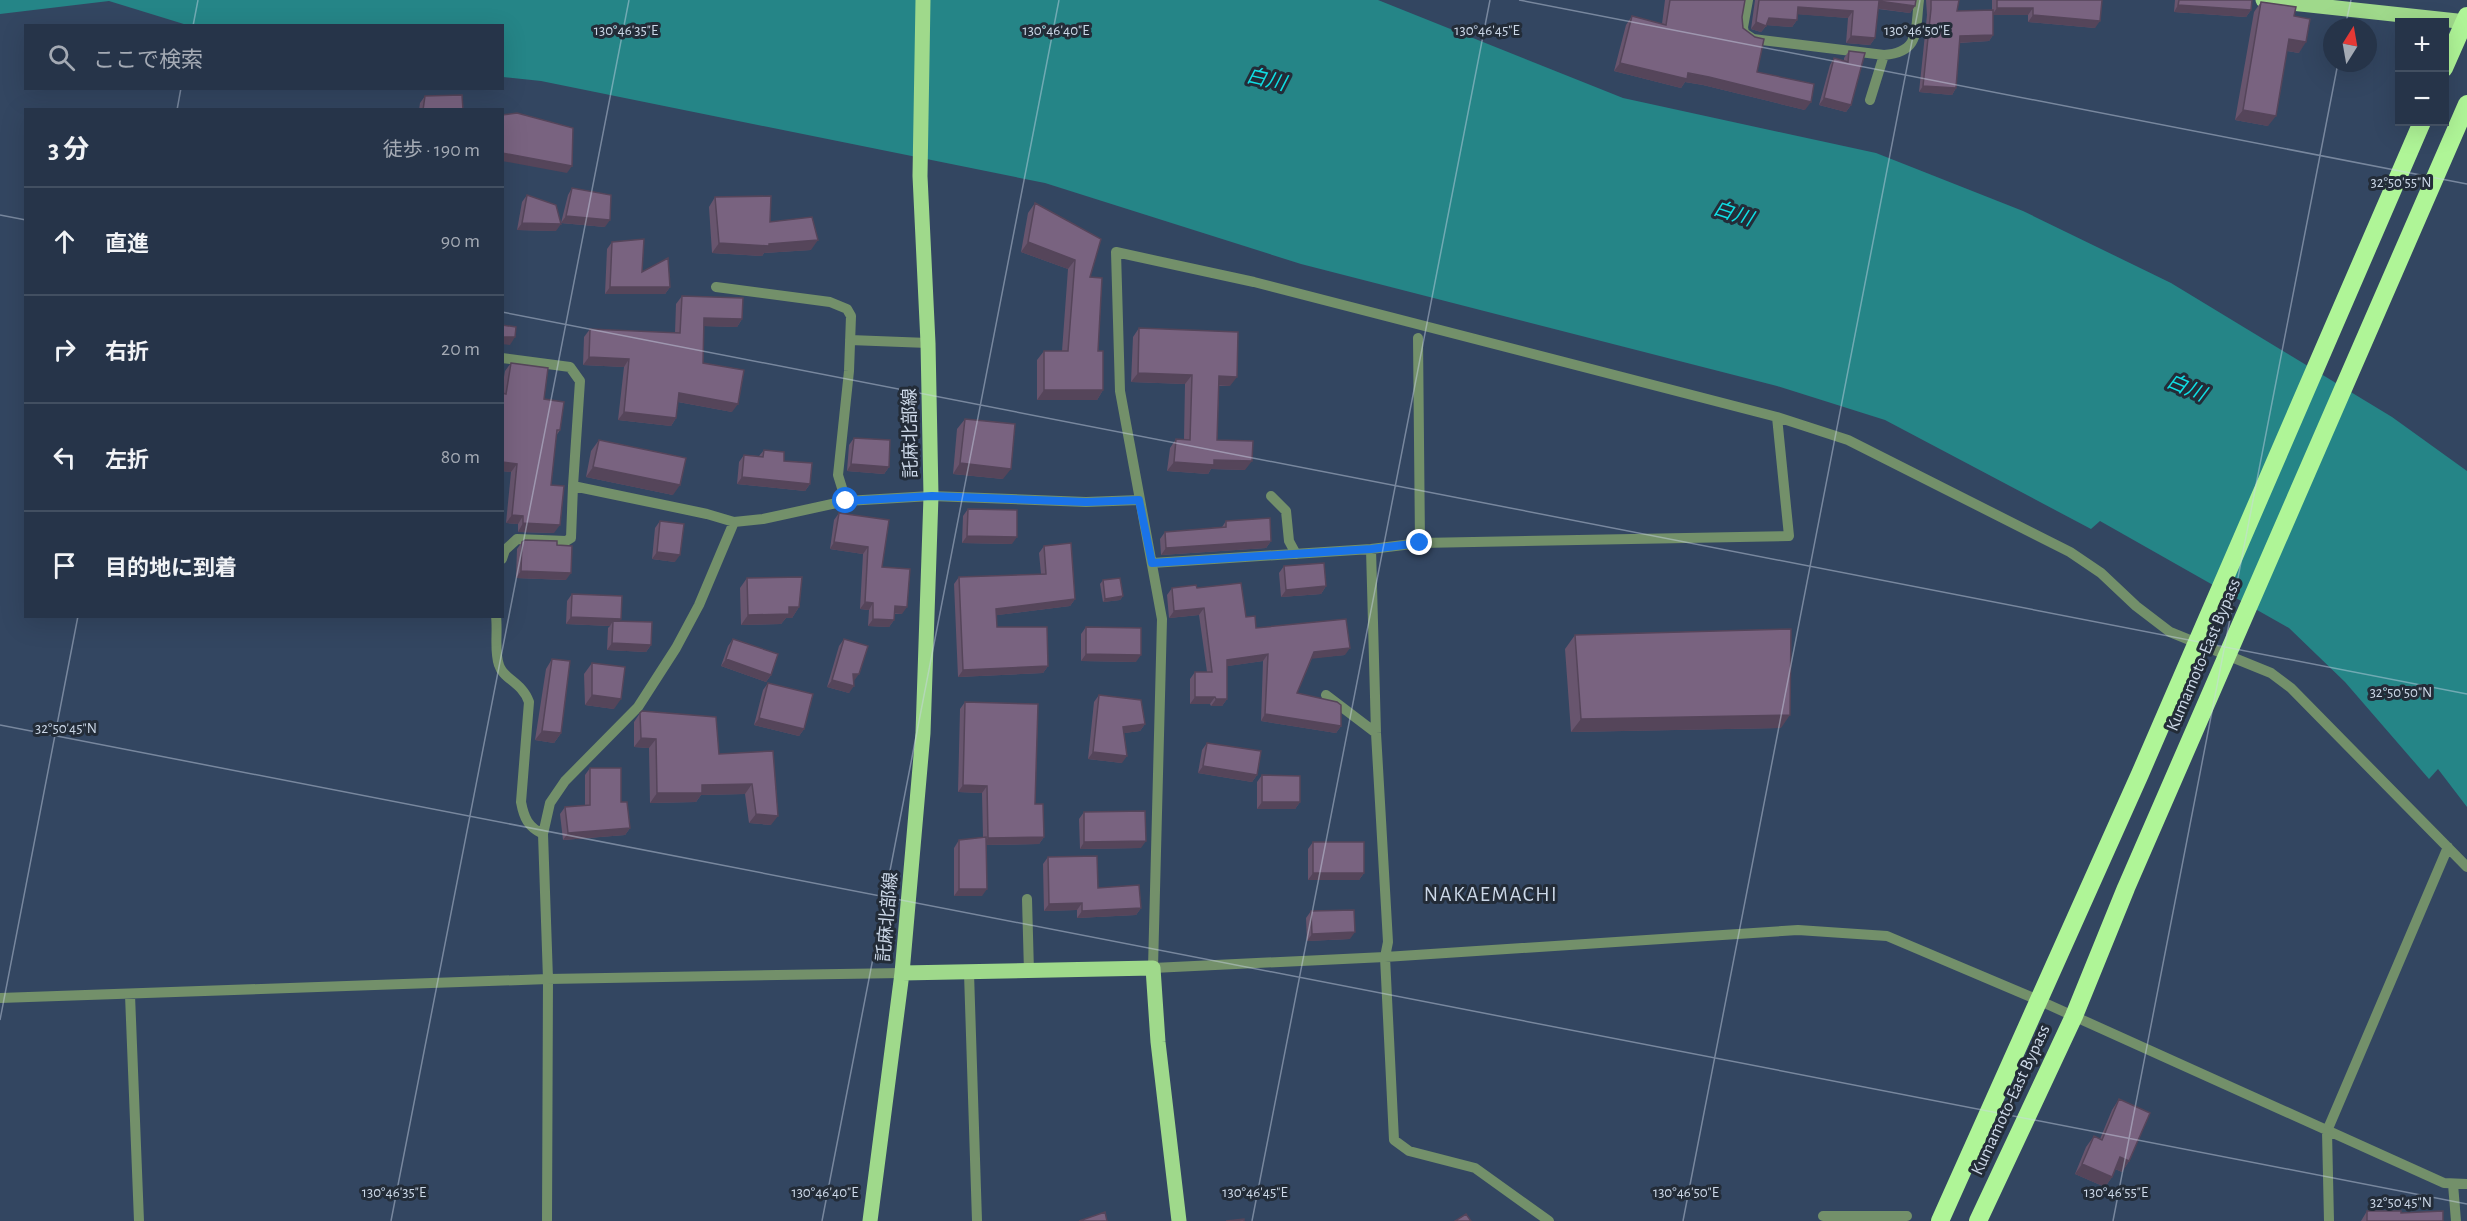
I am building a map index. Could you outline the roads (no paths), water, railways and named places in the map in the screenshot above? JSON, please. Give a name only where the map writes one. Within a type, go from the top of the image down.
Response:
[{"type":"highway","points":[[2449,59],[2467,16]]},
{"type":"highway","name":"Kumamoto-East Bypass","points":[[1977,1221],[2074,1016],[2168,791],[2467,104]]},
{"type":"highway","name":"Kumamoto-East Bypass","points":[[1940,1221],[2140,774],[2420,126]]},
{"type":"main road","name":"託麻北部線","points":[[870,1221],[902,973],[923,734],[932,496],[920,176],[923,0]]},
{"type":"main road","points":[[2264,0],[2467,22]]},
{"type":"main road","name":"託麻北部線","points":[[902,973],[1153,968]]},
{"type":"main road","points":[[1153,968],[1158,1042],[1179,1221]]},
{"type":"street","points":[[1748,0],[1743,27],[1748,37],[1884,55],[1902,52],[1912,43],[1919,0]]},
{"type":"street","points":[[1870,100],[1884,55]]},
{"type":"street","points":[[2467,867],[2291,688],[2271,673],[2170,632],[2136,606],[2101,573],[2070,552],[1848,440],[1777,417],[1254,282],[1116,252],[1120,391],[1162,619],[1153,968],[1385,957],[1798,930],[1887,936],[2038,1000],[2444,1183],[2467,1184]]},
{"type":"street","points":[[716,287],[839,305],[847,309],[851,316],[850,340],[838,475],[846,501]]},
{"type":"street","points":[[1418,338],[1420,543]]},
{"type":"street","points":[[850,340],[928,343]]},
{"type":"street","points":[[504,358],[570,367],[580,381],[571,538],[566,541],[516,539],[504,553]]},
{"type":"street","points":[[1152,563],[1371,549],[1420,543],[1789,536],[1777,417]]},
{"type":"street","points":[[573,486],[707,514],[734,522],[763,519],[846,501],[932,496],[1086,502],[1139,500]]},
{"type":"street","points":[[1271,496],[1286,510],[1289,540],[1296,554]]},
{"type":"street","points":[[547,1221],[548,979],[543,834],[550,804],[565,781],[638,707],[676,648],[699,605],[734,522]]},
{"type":"street","points":[[1371,549],[1376,733],[1388,942],[1385,957],[1394,1140],[1409,1151],[1476,1168],[1548,1221]]},
{"type":"street","points":[[496,618],[499,666],[505,674],[525,690],[529,702],[521,802],[523,814],[530,828],[543,834]]},
{"type":"street","points":[[1326,695],[1376,733]]},
{"type":"street","points":[[2330,1221],[2327,1131],[2448,848]]},
{"type":"street","points":[[1027,899],[1029,972]]},
{"type":"street","points":[[0,998],[548,979],[902,973]]},
{"type":"street","points":[[969,973],[977,1221]]},
{"type":"street","points":[[130,995],[139,1221]]},
{"type":"street","points":[[2453,1184],[2456,1221]]},
{"type":"street","points":[[1823,1216],[1907,1216]]},
{"type":"water","name":"白川","points":[[0,0],[1378,0],[1623,98],[1876,153],[2023,211],[2171,283],[2392,417],[2467,471],[2467,807],[2438,769],[2429,779],[2345,682],[2289,628],[2100,521],[2091,529],[1885,420],[1777,386],[1301,264],[1045,183],[541,81],[504,77],[504,24],[184,24],[109,1],[0,14]]},
{"type":"district","name":"NAKAEMACHI","points":[[1491,894]]}]
